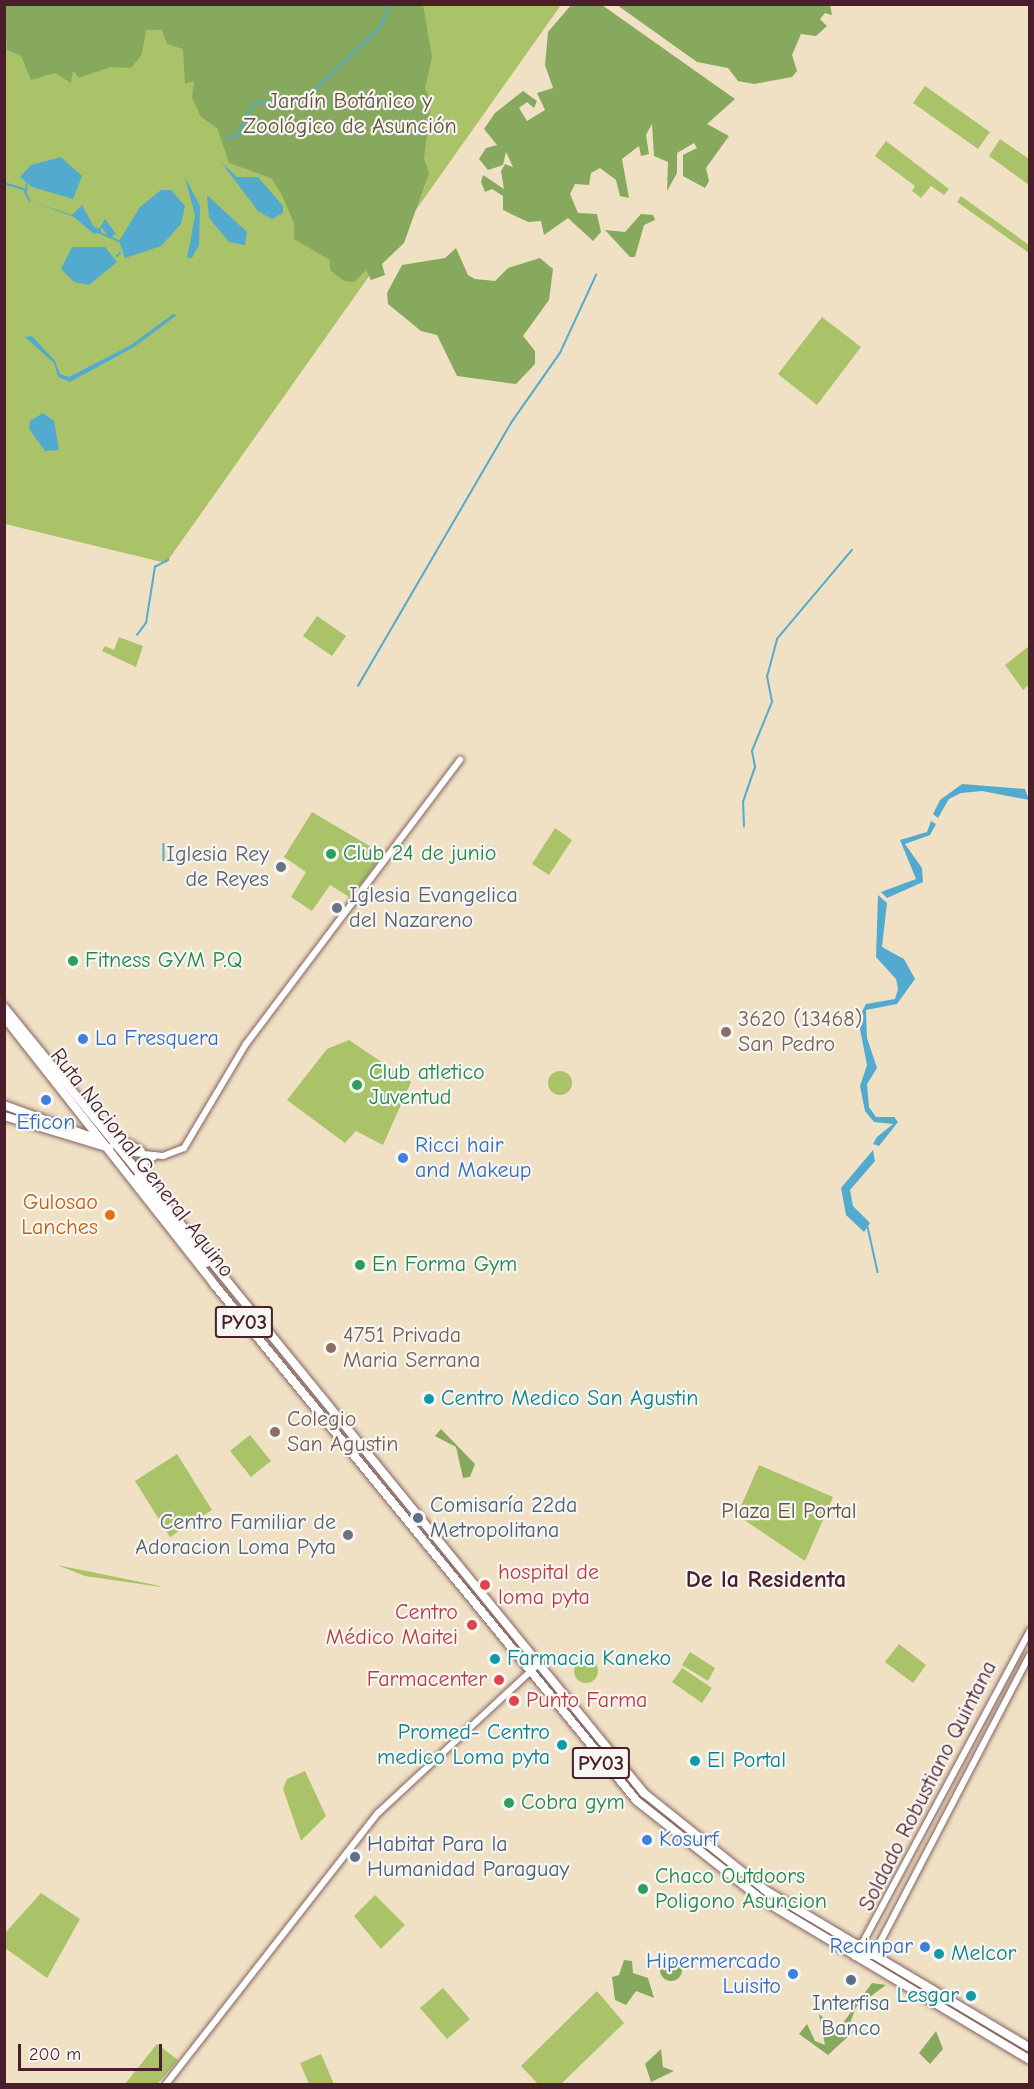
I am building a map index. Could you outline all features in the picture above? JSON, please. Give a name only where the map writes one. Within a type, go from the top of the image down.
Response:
[{"type":"highway","name":"Ruta Nacional General Aquino","points":[[4,1007],[105,1131],[158,1191],[221,1274],[617,1764],[682,1827],[756,1884],[1029,2048]]},
{"type":"highway","name":"Ruta Nacional General Aquino","points":[[4,1017],[603,1765],[663,1825],[740,1885],[855,1957],[1029,2060]]},
{"type":"highway","points":[[4,1107],[72,1134],[105,1144]]},
{"type":"highway","points":[[72,1134],[85,1128],[82,1115]]},
{"type":"highway","points":[[4,1116],[121,1149]]},
{"type":"highway","points":[[105,1131],[141,1151]]},
{"type":"highway","points":[[72,1134],[100,1151],[126,1172]]},
{"type":"highway","points":[[154,1156],[141,1164],[158,1191]]},
{"type":"highway","points":[[138,1177],[221,1274]]},
{"type":"street","points":[[121,1149],[154,1156],[181,1151],[246,1044],[460,760]]},
{"type":"street","points":[[121,1149],[141,1151],[154,1156]]},
{"type":"street","name":"Soldado Robustiano Quintana","points":[[855,1957],[863,1950],[1029,1630]]},
{"type":"street","points":[[855,1957],[873,1956],[1029,1655]]},
{"type":"street","points":[[166,2085],[378,1813],[536,1666]]},
{"type":"green space","points":[[572,4],[602,5],[735,99],[707,124],[729,136],[706,168],[709,181],[705,188],[683,176],[683,155],[697,148],[694,143],[677,153],[677,173],[667,191],[668,162],[654,156],[652,124],[646,135],[649,154],[641,156],[639,146],[622,159],[629,198],[620,196],[616,180],[600,168],[591,173],[589,185],[575,184],[570,194],[578,213],[597,214],[601,232],[593,241],[568,218],[544,235],[541,221],[528,222],[503,210],[503,196],[492,189],[485,192],[481,182],[483,175],[504,189],[501,171],[505,164],[513,167],[506,152],[503,165],[488,170],[479,159],[486,148],[497,145],[484,129],[495,113],[523,91],[537,101],[534,108],[527,102],[519,108],[527,121],[545,110],[537,93],[553,88],[545,65],[548,32]]},
{"type":"green space","points":[[830,4],[832,15],[825,13],[820,19],[827,26],[816,36],[801,34],[792,55],[797,71],[792,77],[754,84],[738,81],[728,68],[697,62],[617,5]]},
{"type":"green space","name":"Jardín Botánico y Zoológico de Asunción","points":[[4,5],[423,5],[432,57],[425,88],[431,102],[424,159],[429,173],[404,243],[382,264],[385,275],[371,280],[366,270],[354,282],[344,281],[330,270],[330,260],[294,239],[294,223],[281,193],[271,178],[229,163],[217,128],[201,117],[192,98],[194,81],[185,84],[183,49],[167,44],[162,30],[146,30],[142,54],[131,68],[110,67],[79,78],[73,71],[71,83],[55,73],[31,80],[21,56],[7,50]]},
{"type":"green space","points":[[5,5],[561,5],[166,563],[5,524]]},
{"type":"green space","points":[[925,86],[990,132],[978,149],[913,103]]},
{"type":"green space","points":[[1000,139],[1029,159],[1029,185],[989,156]]},
{"type":"green space","points":[[886,141],[949,189],[944,195],[931,186],[921,198],[912,191],[915,186],[875,156]]},
{"type":"green space","points":[[961,196],[1029,245],[1029,253],[957,202]]},
{"type":"green space","points":[[641,214],[653,215],[655,220],[644,225],[635,257],[630,257],[605,230],[625,232]]},
{"type":"green space","points":[[456,248],[468,275],[475,279],[495,281],[508,268],[540,258],[553,269],[549,300],[523,336],[535,351],[535,364],[516,384],[457,376],[437,335],[421,331],[388,304],[387,293],[402,265],[445,258]]},
{"type":"green space","points":[[822,317],[861,347],[817,405],[778,374]]},
{"type":"green space","points":[[317,616],[346,636],[332,656],[303,636]]},
{"type":"green space","points":[[119,637],[143,646],[136,667],[102,651],[105,646],[114,650]]},
{"type":"green space","points":[[1029,646],[1029,685],[1023,690],[1005,665]]},
{"type":"green space","points":[[312,812],[383,854],[351,898],[330,885],[312,911],[291,897],[306,872],[284,857]]},
{"type":"green space","points":[[555,828],[572,840],[549,875],[532,864]]},
{"type":"green space","points":[[349,1040],[411,1082],[383,1145],[356,1131],[345,1143],[287,1100],[327,1049]]},
{"type":"green space","points":[[560,1071],[565,1072],[571,1078],[571,1088],[565,1094],[560,1095],[555,1094],[549,1088],[548,1083],[549,1078],[555,1072]]},
{"type":"green space","points":[[441,1429],[475,1464],[470,1477],[463,1478],[456,1447],[435,1436]]},
{"type":"green space","points":[[250,1435],[271,1461],[251,1477],[230,1451]]},
{"type":"green space","points":[[177,1454],[212,1510],[170,1537],[135,1481]]},
{"type":"green space","name":"Plaza El Portal","points":[[759,1465],[833,1497],[805,1561],[737,1515]]},
{"type":"green space","points":[[57,1565],[160,1586],[161,1587],[85,1576]]},
{"type":"green space","points":[[899,1644],[926,1665],[913,1683],[885,1662]]},
{"type":"green space","points":[[690,1652],[715,1668],[708,1681],[682,1665]]},
{"type":"green space","points":[[586,1659],[594,1663],[598,1671],[594,1679],[586,1683],[578,1679],[574,1671],[578,1663]]},
{"type":"green space","points":[[682,1668],[712,1688],[702,1703],[672,1682]]},
{"type":"green space","points":[[305,1771],[326,1816],[301,1841],[283,1789],[287,1779]]},
{"type":"green space","points":[[41,1893],[80,1919],[47,1978],[5,1948],[5,1933]]},
{"type":"green space","points":[[375,1895],[405,1925],[381,1949],[354,1916]]},
{"type":"green space","points":[[671,1959],[679,1962],[682,1970],[679,1978],[671,1981],[663,1978],[660,1970],[663,1962]]},
{"type":"green space","points":[[624,1960],[632,1961],[633,1973],[648,1978],[654,1998],[636,1991],[626,2005],[615,2000],[612,1977],[619,1975]]},
{"type":"green space","points":[[872,1983],[886,1985],[856,2007],[850,2023],[843,2023],[851,2012],[850,1999],[861,1998]]},
{"type":"green space","points":[[443,1988],[470,2019],[447,2039],[420,2008]]},
{"type":"green space","points":[[597,1991],[624,2023],[561,2084],[538,2084],[521,2066]]},
{"type":"green space","points":[[819,2014],[843,2035],[854,2031],[828,2055],[799,2034],[807,2024],[815,2041],[825,2045]]},
{"type":"green space","points":[[936,2031],[943,2049],[930,2064],[919,2053]]},
{"type":"green space","points":[[157,2044],[178,2060],[157,2084],[125,2084]]},
{"type":"green space","points":[[661,2049],[663,2067],[674,2071],[651,2082],[645,2064]]},
{"type":"green space","points":[[321,2054],[334,2084],[309,2084],[300,2063]]},
{"type":"water","points":[[61,157],[82,176],[73,199],[32,187],[20,177],[31,165]]},
{"type":"water","points":[[221,162],[237,177],[258,177],[283,206],[283,213],[272,219],[258,211]]},
{"type":"water","points":[[185,177],[200,206],[199,245],[192,258],[187,258],[195,216]]},
{"type":"water","points":[[161,190],[171,190],[185,206],[181,224],[161,246],[125,258],[119,241],[140,207]]},
{"type":"water","points":[[207,195],[247,232],[245,245],[229,242],[209,218]]},
{"type":"water","points":[[30,201],[72,215],[82,205],[94,227],[99,229],[105,219],[116,234],[110,238],[101,227],[101,232],[94,234],[74,217]]},
{"type":"water","points":[[72,247],[105,247],[117,262],[89,285],[74,282],[61,269]]},
{"type":"water","points":[[173,314],[177,315],[134,347],[70,382],[58,377],[54,363],[25,337],[32,336],[55,361],[60,374],[69,377],[131,345]]},
{"type":"water","points":[[43,413],[54,421],[59,450],[45,451],[29,429],[30,421]]},
{"type":"water","points":[[962,784],[1025,789],[1029,800],[982,791],[961,793],[949,799],[938,818],[933,814],[940,800]]},
{"type":"water","points":[[931,821],[936,824],[930,835],[905,844],[922,868],[923,882],[887,898],[881,892],[916,879],[900,840],[927,832]]},
{"type":"water","points":[[878,895],[887,903],[882,947],[904,959],[915,979],[897,1004],[866,1010],[867,1038],[877,1068],[867,1084],[869,1107],[876,1117],[894,1117],[898,1122],[879,1146],[873,1144],[877,1137],[893,1124],[874,1122],[865,1111],[860,1086],[867,1065],[858,1019],[866,1004],[895,999],[898,989],[896,979],[876,957]]},
{"type":"water","points":[[873,1150],[875,1161],[850,1190],[853,1206],[870,1223],[864,1232],[846,1215],[841,1188]]},
{"type":"waterway","points":[[227,139],[238,135],[253,104],[307,97],[379,29],[391,4]]},
{"type":"waterway","points":[[4,183],[24,189],[30,201]]},
{"type":"waterway","points":[[27,184],[27,191]]},
{"type":"waterway","points":[[98,232],[119,241]]},
{"type":"waterway","points":[[117,256],[120,253]]},
{"type":"waterway","points":[[358,686],[511,423],[560,353],[596,275]]},
{"type":"waterway","points":[[744,827],[743,802],[755,767],[752,751],[772,702],[767,677],[777,639],[852,550]]},
{"type":"waterway","points":[[137,635],[146,623],[155,567],[168,560]]},
{"type":"waterway","points":[[164,844],[164,860]]},
{"type":"waterway","points":[[868,1227],[878,1272]]},
{"type":"tunnel","points":[[106,1146],[128,1165]]},
{"type":"place","name":"Club 24 de junio","points":[[331,854]]},
{"type":"place","name":"Iglesia Rey de Reyes","points":[[281,867]]},
{"type":"place","name":"Iglesia Evangelica del Nazareno","points":[[337,908]]},
{"type":"place","name":"Fitness GYM P.Q","points":[[73,961]]},
{"type":"place","name":"3620 (13468) San Pedro","points":[[726,1032]]},
{"type":"place","name":"La Fresquera","points":[[83,1039]]},
{"type":"place","name":"Club atletico Juventud","points":[[357,1085]]},
{"type":"place","name":"Eficon","points":[[46,1100]]},
{"type":"place","name":"Ricci hair and Makeup","points":[[403,1158]]},
{"type":"place","name":"Gulosao Lanches","points":[[110,1215]]},
{"type":"place","name":"En Forma Gym","points":[[360,1265]]},
{"type":"place","name":"4751 Privada Maria Serrana","points":[[331,1348]]},
{"type":"place","name":"Centro Medico San Agustin","points":[[429,1399]]},
{"type":"place","name":"Colegio San Agustin","points":[[275,1432]]},
{"type":"place","name":"Comisaría 22da Metropolitana","points":[[418,1518]]},
{"type":"place","name":"Centro Familiar de Adoracion Loma Pyta","points":[[348,1535]]},
{"type":"place","name":"hospital de loma pyta","points":[[485,1585]]},
{"type":"place","name":"Centro Médico Maitei","points":[[472,1625]]},
{"type":"place","name":"Farmacia Kaneko","points":[[495,1659]]},
{"type":"place","name":"Farmacenter","points":[[499,1680]]},
{"type":"place","name":"Punto Farma","points":[[514,1701]]},
{"type":"place","name":"Promed- Centro medico Loma pyta","points":[[562,1745]]},
{"type":"place","name":"El Portal","points":[[695,1761]]},
{"type":"place","name":"Cobra gym","points":[[509,1803]]},
{"type":"place","name":"Kosurf","points":[[647,1840]]},
{"type":"place","name":"Habitat Para la Humanidad Paraguay","points":[[355,1857]]},
{"type":"place","name":"Chaco Outdoors Poligono Asuncion","points":[[643,1889]]},
{"type":"place","name":"Recinpar","points":[[925,1947]]},
{"type":"place","name":"Melcor","points":[[939,1954]]},
{"type":"place","name":"Hipermercado Luisito","points":[[793,1974]]},
{"type":"place","name":"Interfisa Banco","points":[[851,1980]]},
{"type":"place","name":"Lesgar","points":[[971,1996]]},
{"type":"district","name":"De la Residenta","points":[[766,1580]]}]
